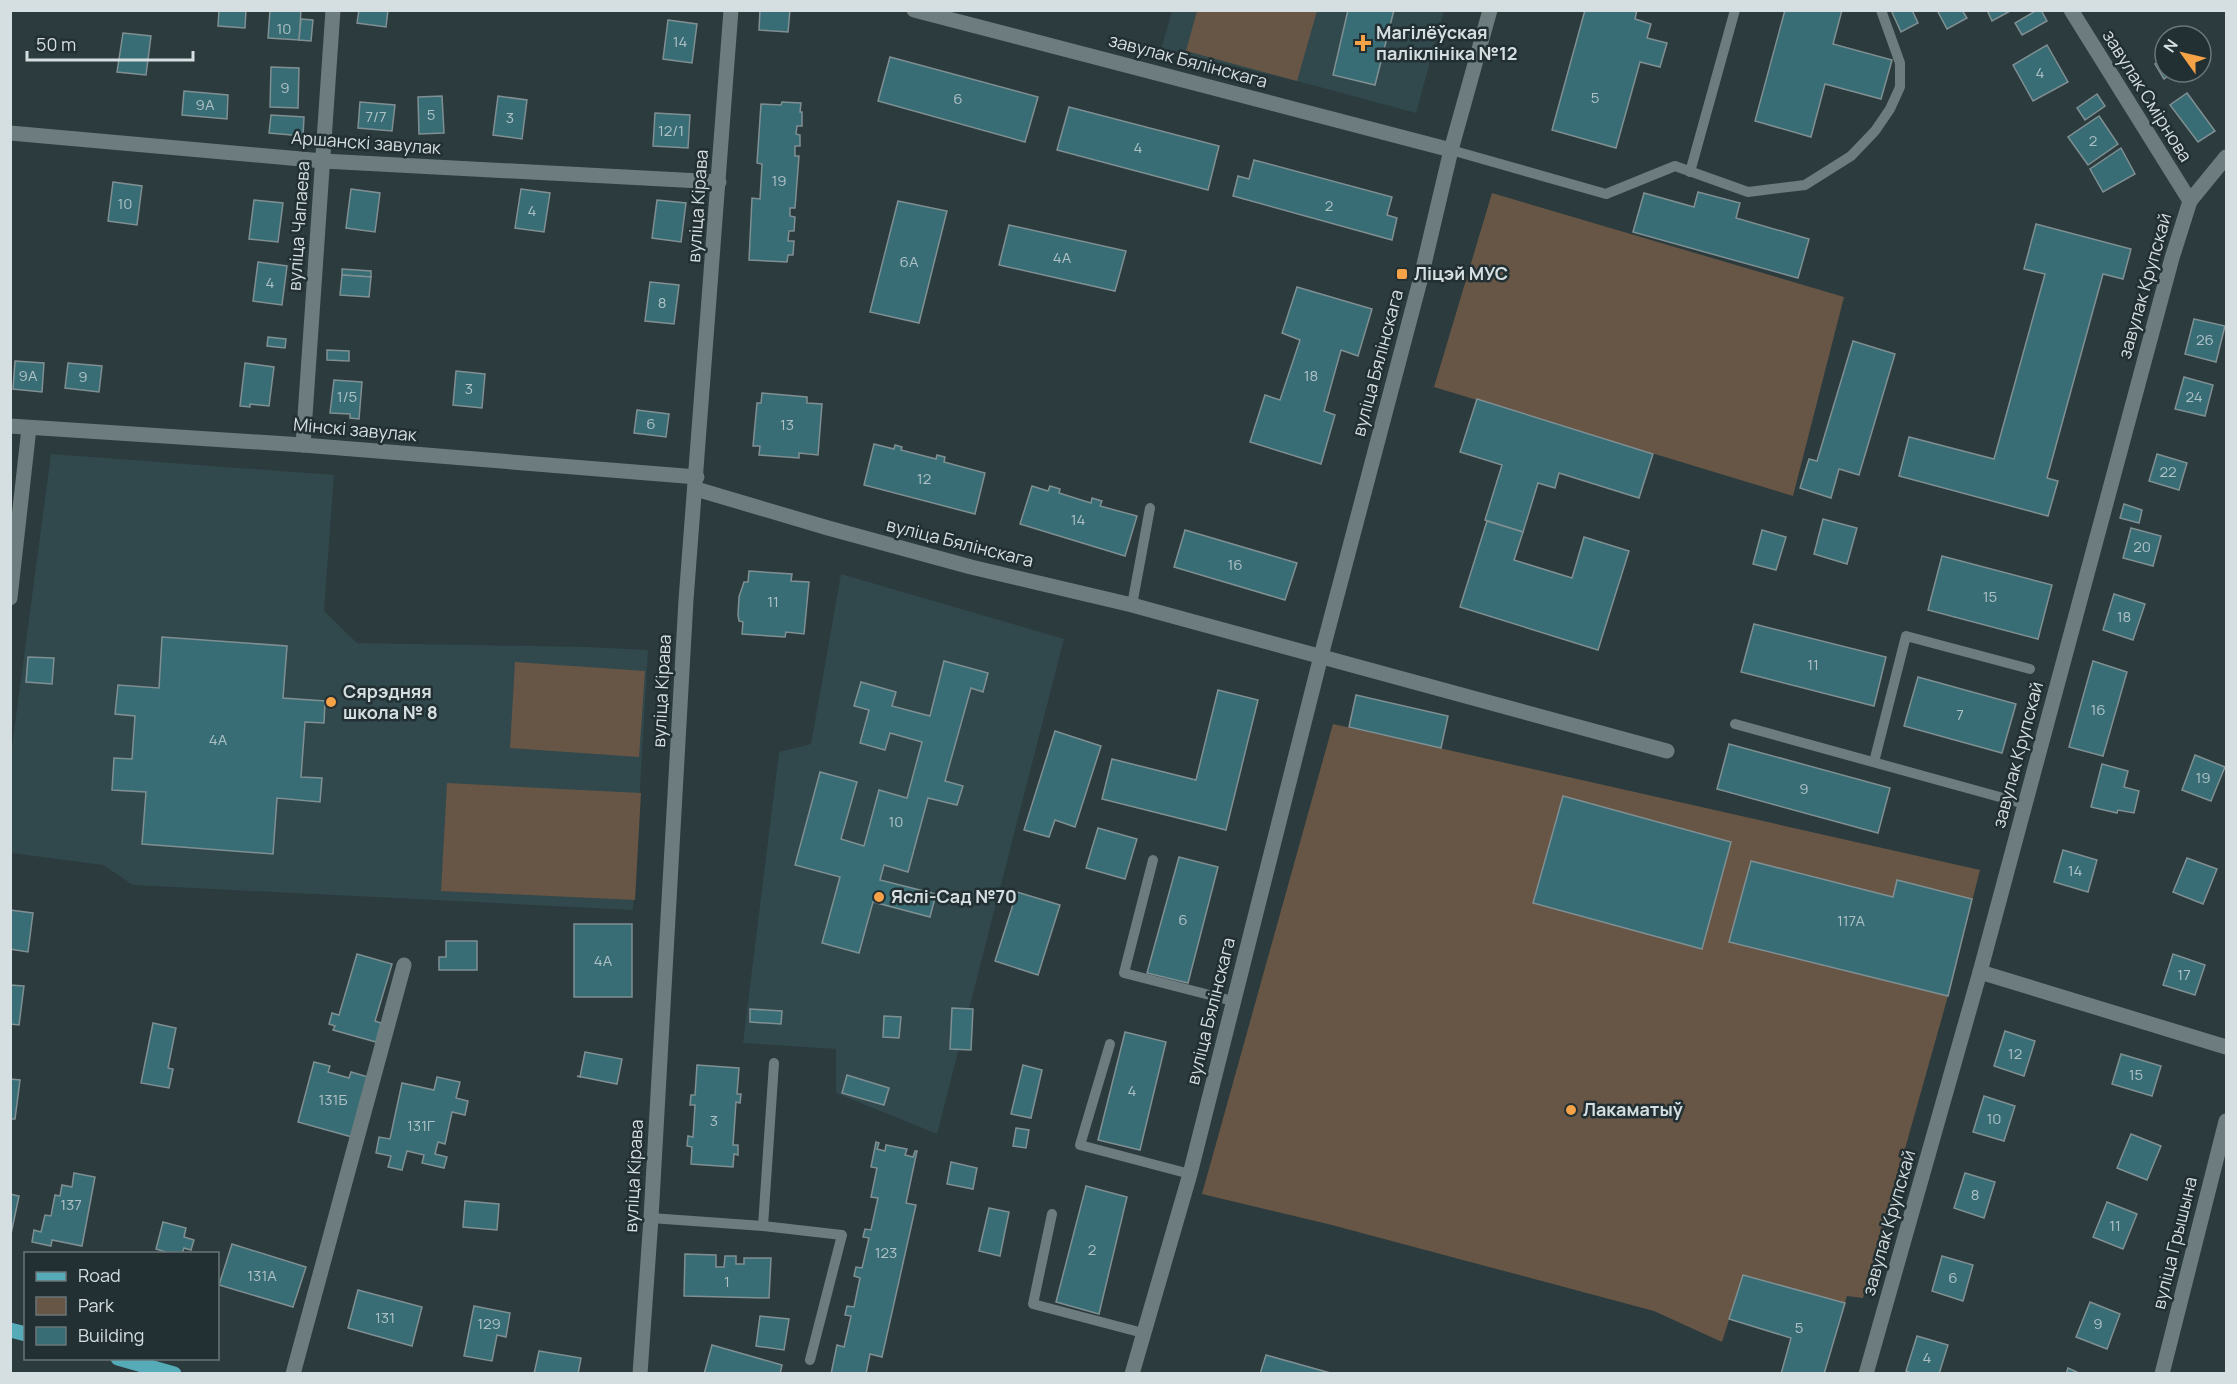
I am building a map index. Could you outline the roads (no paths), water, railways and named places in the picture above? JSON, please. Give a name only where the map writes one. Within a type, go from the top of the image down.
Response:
[{"type":"main road","points":[[122,1360],[174,1374]]},
{"type":"street","name":"вуліца Чапаева","points":[[303,445],[333,10]]},
{"type":"street","name":"вуліца Кірава","points":[[639,1374],[651,1218],[686,600],[731,10]]},
{"type":"street","name":"завулак Бялінскага","points":[[914,10],[1451,150]]},
{"type":"street","name":"вуліца Бялінскага","points":[[1132,1374],[1190,1174],[1321,656],[1421,277],[1451,150],[1490,10]]},
{"type":"street","name":"завулак Смірнова","points":[[2071,10],[2190,201]]},
{"type":"street","name":"Аршанскі завулак","points":[[10,133],[323,161],[719,182]]},
{"type":"street","name":"завулак Крупскай","points":[[1866,1374],[1980,972],[2169,270],[2190,201],[2226,157]]},
{"type":"street","name":"Мінскі завулак","points":[[10,426],[303,445],[696,483]]},
{"type":"street","points":[[10,598],[29,428]]},
{"type":"street","name":"вуліца Бялінскага","points":[[696,483],[828,528],[971,567],[1132,605],[1666,751]]},
{"type":"street","points":[[293,1374],[404,965]]},
{"type":"street","points":[[1980,972],[2226,1047]]},
{"type":"street","name":"вуліца Грышына","points":[[2162,1374],[2226,1121]]},
{"type":"lane","points":[[1690,172],[1735,10]]},
{"type":"lane","points":[[1451,150],[1606,194],[1675,166],[1748,192],[1805,186],[1851,156],[1875,131],[1890,109],[1900,87],[1900,63],[1881,10]]},
{"type":"lane","points":[[1132,605],[1149,508]]},
{"type":"lane","points":[[1874,762],[1906,636],[2030,669]]},
{"type":"lane","points":[[1736,724],[2025,804]]},
{"type":"lane","points":[[1153,860],[1124,973],[1233,1001]]},
{"type":"lane","points":[[1110,1044],[1080,1146],[1190,1174]]},
{"type":"lane","points":[[763,1226],[774,1063]]},
{"type":"lane","points":[[1052,1214],[1033,1304],[1143,1333]]},
{"type":"lane","points":[[651,1218],[763,1226],[842,1235],[810,1360]]},
{"type":"place","name":"Магілёўская паліклініка №12","points":[[1363,43]]},
{"type":"place","name":"Ліцэй МУС","points":[[1402,274]]},
{"type":"place","name":"Сярэдняя школа № 8","points":[[331,702]]},
{"type":"place","name":"Яслі-Сад №70","points":[[879,897]]},
{"type":"place","name":"Лакаматыў","points":[[1571,1110]]}]
